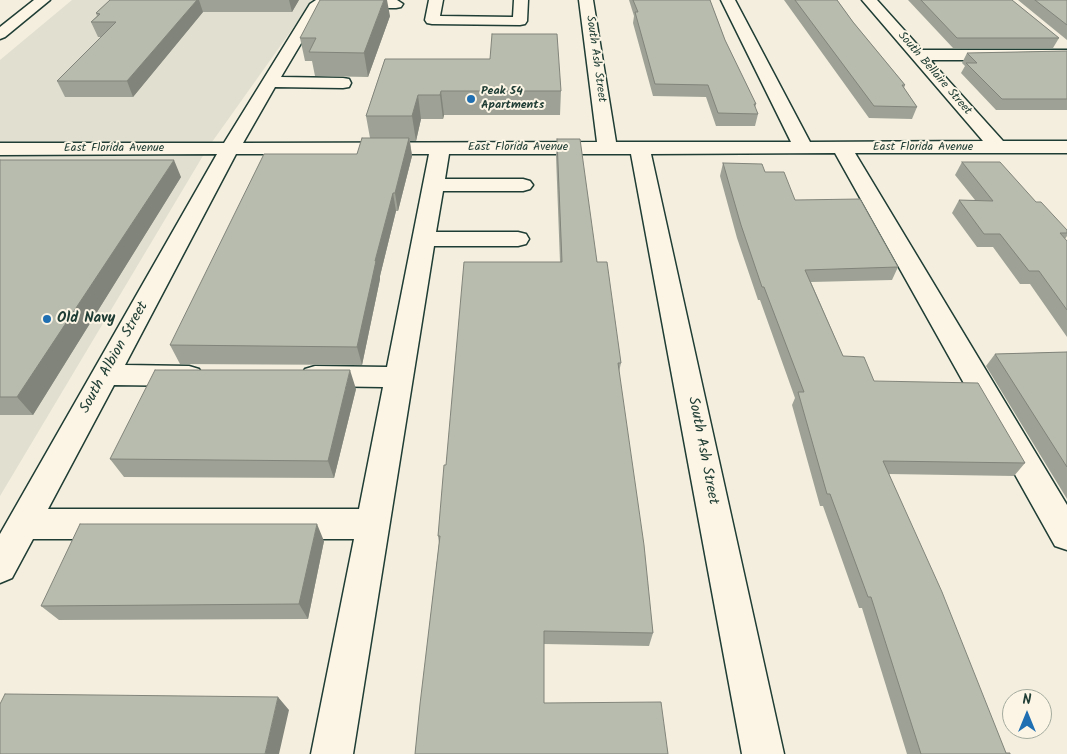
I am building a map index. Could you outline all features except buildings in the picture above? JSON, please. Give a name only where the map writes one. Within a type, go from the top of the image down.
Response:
[{"type":"street","points":[[0,34],[43,0]]},
{"type":"street","points":[[436,0],[432,20],[520,20],[521,0]]},
{"type":"street","name":"South Ash Street","points":[[586,0],[607,148]]},
{"type":"street","points":[[728,0],[804,148]]},
{"type":"street","name":"South Bellaire Street","points":[[869,0],[998,148]]},
{"type":"street","points":[[300,4],[396,4]]},
{"type":"street","name":"South Albion Street","points":[[0,567],[230,148],[317,4]]},
{"type":"street","points":[[1052,38],[1067,50]]},
{"type":"street","points":[[918,56],[1067,55]]},
{"type":"street","points":[[270,82],[343,83]]},
{"type":"street","points":[[332,754],[440,148]]},
{"type":"street","name":"South Ash Street","points":[[640,148],[763,754]]},
{"type":"street","points":[[842,148],[1067,536]]},
{"type":"street","name":"East Florida Avenue","points":[[0,149],[1046,148],[1065,157]]},
{"type":"street","points":[[434,185],[523,185]]},
{"type":"street","points":[[424,239],[518,239]]},
{"type":"street","points":[[106,375],[213,376]]},
{"type":"street","points":[[292,376],[400,377]]},
{"type":"street","points":[[24,524],[373,524]]},
{"type":"shaded area","points":[[72,0],[313,0],[207,149],[0,496],[0,60]]},
{"type":"place","name":"Peak 54 Apartments","points":[[471,99]]},
{"type":"place","name":"Old Navy","points":[[47,319]]}]
